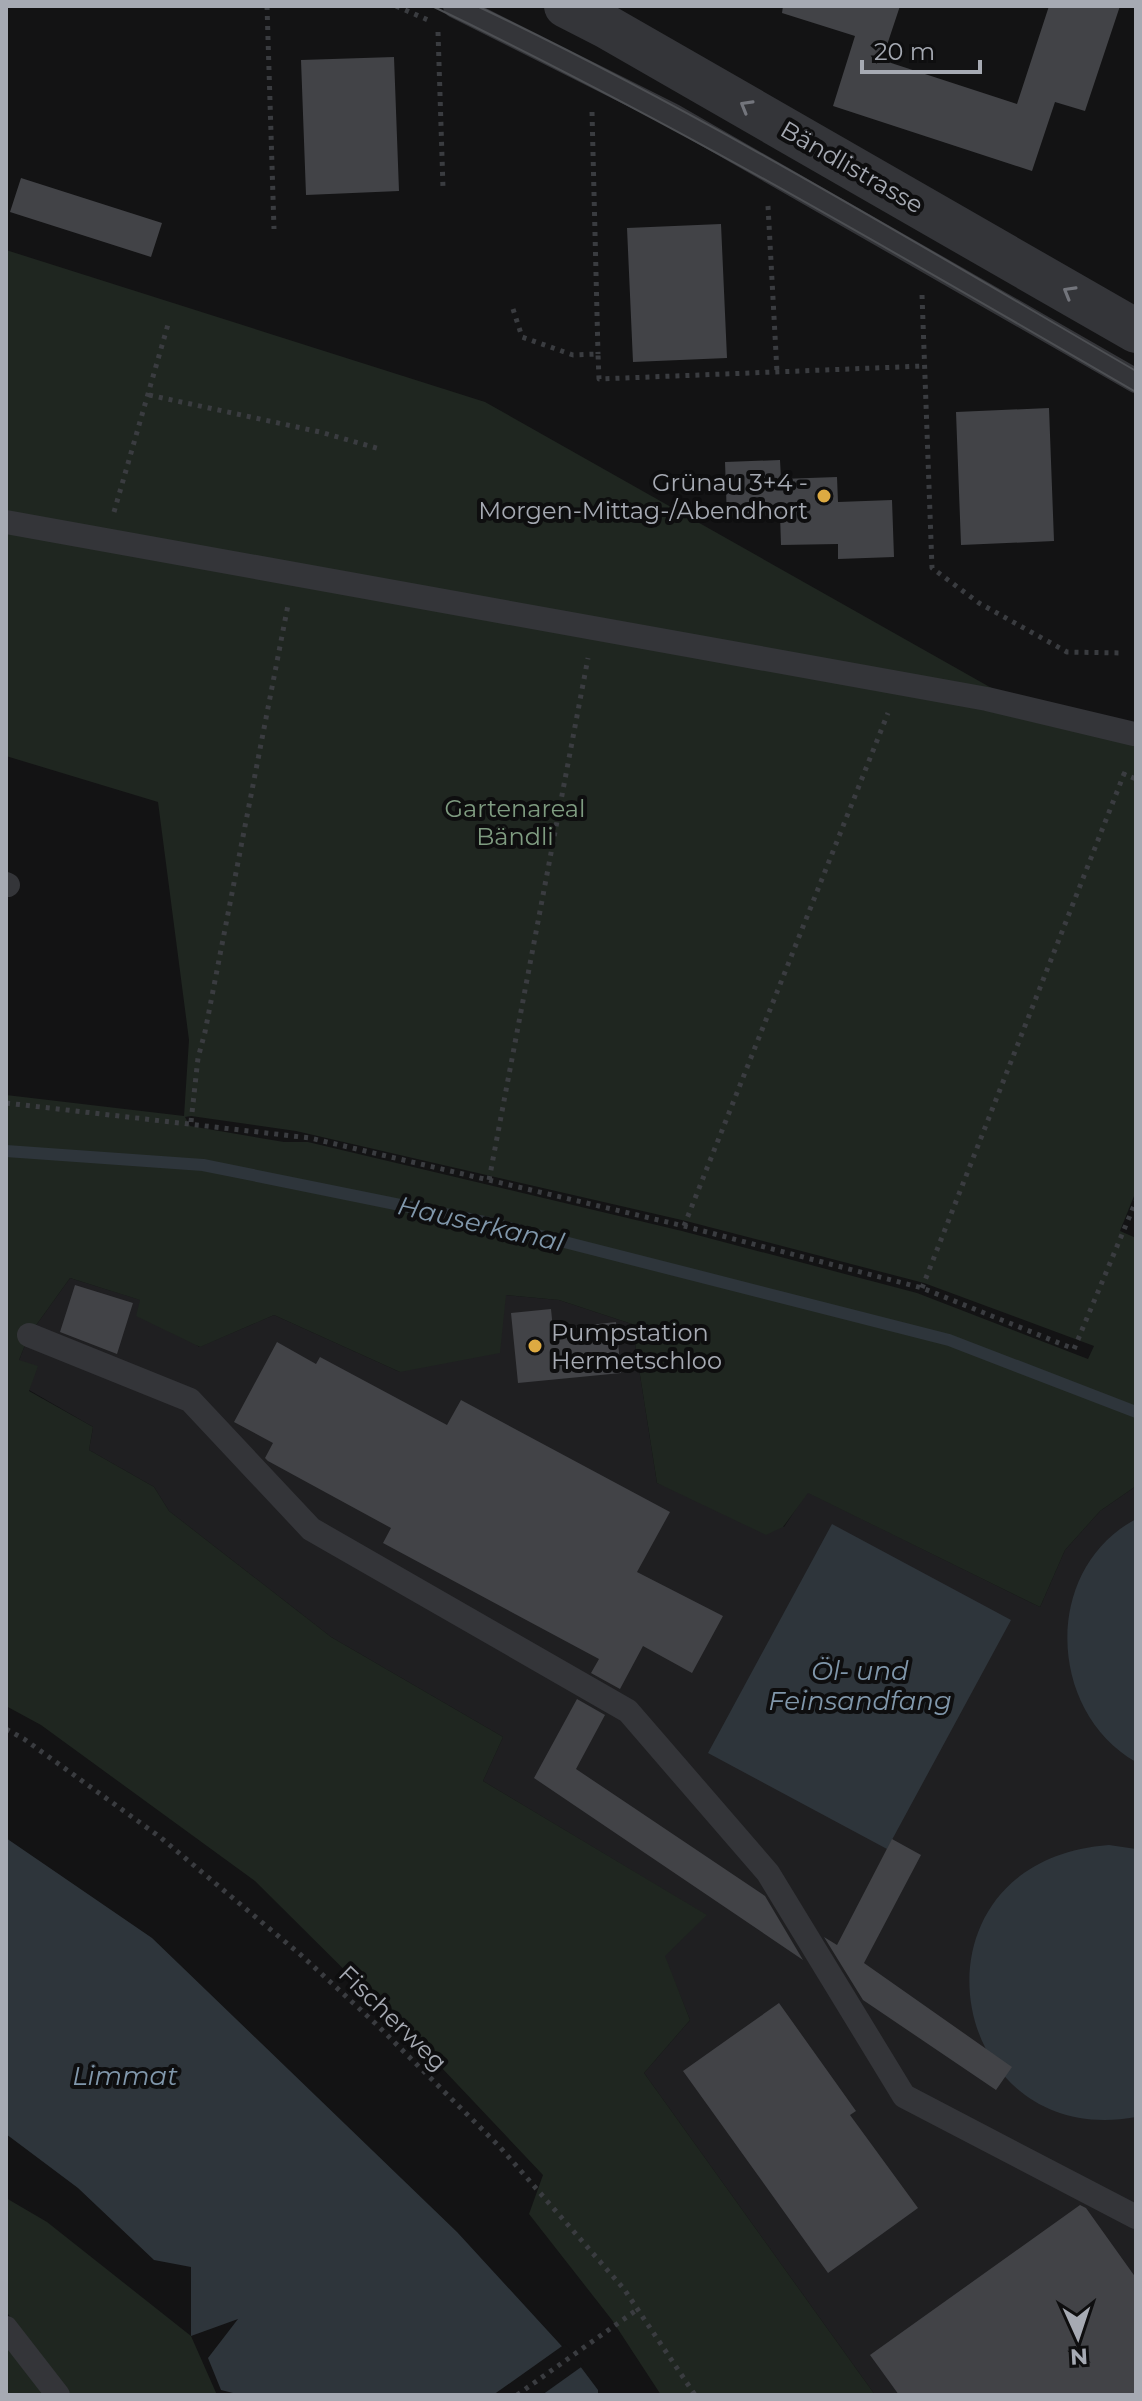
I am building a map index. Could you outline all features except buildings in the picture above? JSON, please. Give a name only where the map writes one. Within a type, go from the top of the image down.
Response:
[{"type":"street","name":"Bändlistrasse","points":[[566,6],[1136,331]]},
{"type":"lane","points":[[448,16],[583,69],[737,151],[1136,381]]},
{"type":"lane","points":[[6,522],[987,699],[1134,734]]},
{"type":"lane","points":[[29,1335],[190,1400],[311,1529],[628,1711],[768,1873],[904,2096],[1136,2217]]},
{"type":"lane","points":[[6,2328],[58,2395]]},
{"type":"path","points":[[267,6],[274,229]]},
{"type":"path","points":[[443,188],[437,35],[448,16]]},
{"type":"path","points":[[592,99],[599,379],[924,366]]},
{"type":"path","points":[[768,197],[777,372]]},
{"type":"path","points":[[921,286],[932,568],[979,603],[1067,652],[1123,653]]},
{"type":"path","points":[[513,309],[522,337],[573,355],[598,354]]},
{"type":"path","points":[[101,539],[110,524],[169,321]]},
{"type":"path","points":[[149,395],[320,432],[380,449]]},
{"type":"path","points":[[191,1122],[198,1058],[295,573]]},
{"type":"path","points":[[489,1180],[593,627]]},
{"type":"path","points":[[684,1226],[899,683]]},
{"type":"path","points":[[922,1288],[1124,774]]},
{"type":"path","points":[[6,1103],[310,1138],[684,1226],[922,1288],[1074,1349],[1136,1201]]},
{"type":"path","name":"Fischerweg","points":[[6,1729],[160,1837],[301,1955],[376,2024],[499,2146],[624,2289],[695,2395]]},
{"type":"path","points":[[517,2395],[638,2309]]},
{"type":"shaded area","points":[[70,1278],[141,1300],[199,1347],[274,1315],[400,1372],[506,1295],[559,1300],[632,1324],[657,1483],[784,1527],[807,1492],[1040,1607],[1065,1550],[1100,1511],[1136,1486],[1136,2395],[875,2395],[644,2073],[690,2020],[664,1956],[706,1915],[483,1781],[503,1737],[331,1637],[169,1511],[154,1487],[89,1450],[93,1427],[29,1390],[19,1360],[29,1335]]},
{"type":"green space","name":"Gartenareal Bändli","points":[[6,250],[485,402],[995,690],[1136,729],[1136,1191],[1120,1231],[1136,1238],[1136,1486],[1100,1511],[1065,1550],[1040,1607],[808,1493],[783,1527],[766,1535],[657,1483],[632,1324],[559,1300],[506,1295],[500,1353],[400,1372],[274,1315],[200,1347],[136,1316],[140,1300],[70,1278],[29,1335],[19,1360],[38,1366],[29,1391],[93,1427],[89,1450],[154,1487],[169,1511],[331,1637],[503,1737],[483,1781],[707,1915],[665,1956],[690,2020],[644,2073],[875,2395],[661,2395],[612,2320],[529,2214],[543,2175],[423,2048],[255,1881],[41,1725],[6,1706],[6,1095],[184,1116],[189,1040],[158,802],[6,756]],"holes":[[[185,1117],[296,1131],[686,1221],[924,1283],[1094,1346],[1088,1359],[917,1293],[682,1231],[308,1142],[284,1142],[190,1126]]]},
{"type":"green space","points":[[6,2198],[47,2222],[191,2336],[217,2395],[65,2395],[6,2311]]},
{"type":"green space","points":[[6,2338],[47,2395],[6,2395]]},
{"type":"water","points":[[1136,1519],[1136,1762],[1107,1739],[1085,1710],[1072,1676],[1067,1640],[1071,1604],[1084,1571],[1105,1542]]},
{"type":"water","name":"Öl- und Feinsandfang","points":[[832,1524],[1011,1620],[887,1849],[708,1753]]},
{"type":"water","name":"Limmat","points":[[6,1838],[152,1938],[457,2232],[580,2366],[598,2390],[598,2395],[241,2395],[221,2390],[208,2358],[238,2319],[191,2336],[191,2267],[154,2260],[78,2188],[6,2134]]},
{"type":"water","points":[[1109,1845],[1136,1849],[1136,2117],[1071,2116],[1021,2092],[987,2051],[971,2000],[973,1947],[997,1899],[1041,1863]]},
{"type":"pier","points":[[565,2344],[584,2365],[542,2395],[493,2395]]},
{"type":"waterway","name":"Hauserkanal","points":[[6,1151],[203,1165],[494,1224],[949,1340],[1136,1412]]},
{"type":"tram line","points":[[432,6],[700,144],[1136,392]]},
{"type":"tram line","points":[[477,6],[728,136],[1136,371]]},
{"type":"place","name":"Grünau 3+4 - Morgen-Mittag-/Abendhort","points":[[824,496]]},
{"type":"place","name":"Pumpstation Hermetschloo","points":[[535,1346]]}]
